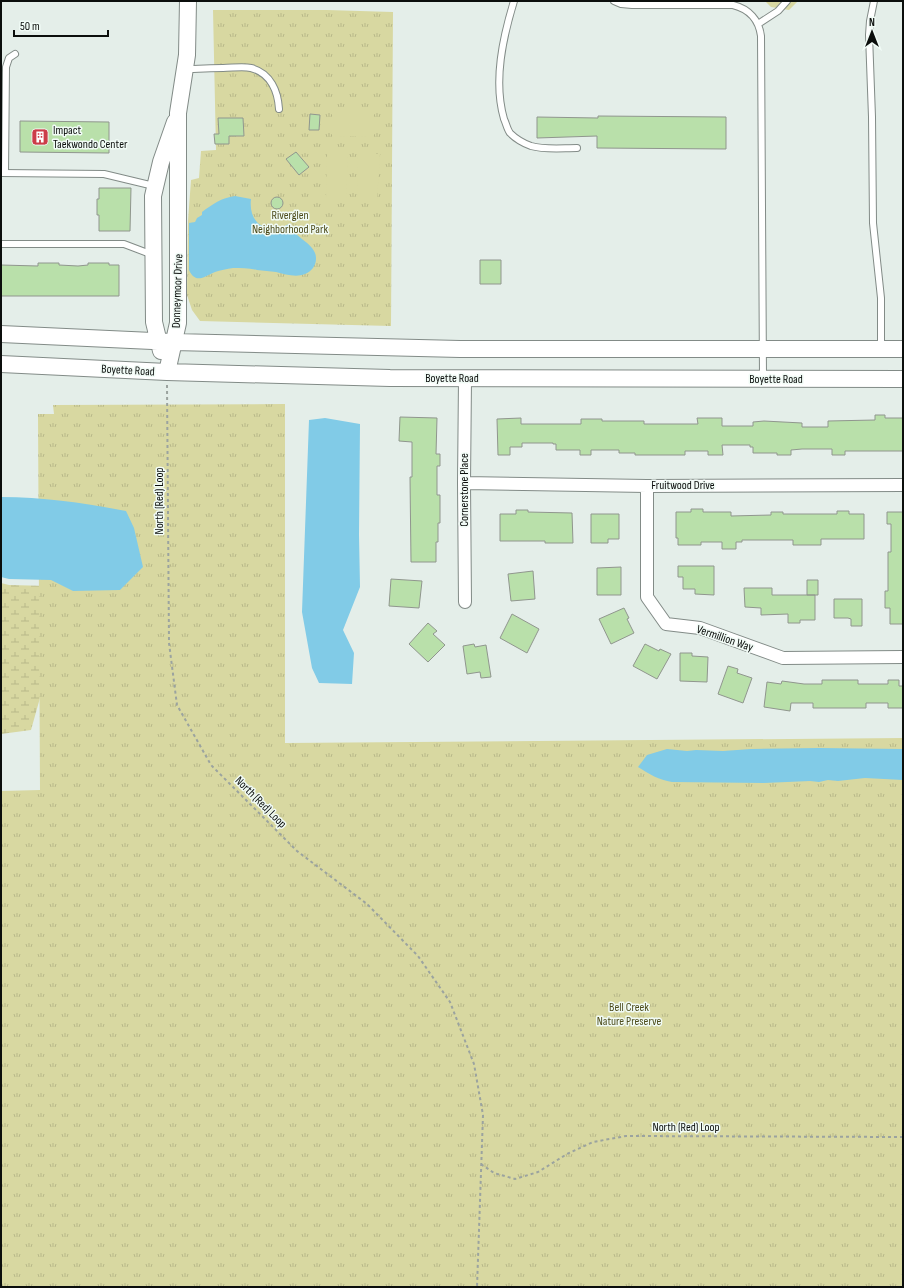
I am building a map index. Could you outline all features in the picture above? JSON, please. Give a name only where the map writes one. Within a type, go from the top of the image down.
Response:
[{"type":"main road","name":"Donneymoor Drive","points":[[166,342],[178,323],[178,113],[185,69],[188,30],[188,1]]},
{"type":"main road","name":"Donneymoor Drive","points":[[167,372],[166,342],[154,322],[152,215],[155,186],[161,162],[178,113]]},
{"type":"main road","points":[[1,334],[166,342],[460,349],[903,349]]},
{"type":"main road","name":"Boyette Road","points":[[1,364],[167,372],[323,377],[465,379],[903,379]]},
{"type":"street","name":"Cornerstone Place","points":[[465,379],[465,602]]},
{"type":"street","name":"Fruitwood Drive","points":[[464,483],[647,486],[903,485]]},
{"type":"street","name":"Vermillion Way","points":[[647,486],[647,597],[666,624],[700,628],[782,658],[903,657]]},
{"type":"lane","points":[[514,1],[504,36],[499,92],[501,109],[506,127],[515,137],[531,146],[541,148],[577,148]]},
{"type":"lane","points":[[614,1],[621,4],[632,5],[733,5],[745,10],[755,19],[758,24],[761,44],[763,379]]},
{"type":"lane","points":[[758,24],[778,10],[787,1]]},
{"type":"lane","points":[[874,1],[868,35],[872,117],[873,223],[880,298],[881,349]]},
{"type":"lane","points":[[15,54],[9,58],[6,67],[3,173],[104,174],[155,186]]},
{"type":"lane","points":[[185,69],[252,68],[268,78],[274,86],[279,109]]},
{"type":"lane","points":[[1,244],[124,244],[153,255]]},
{"type":"path","name":"North (Red) Loop","points":[[167,393],[169,643],[177,705],[210,765],[297,851],[367,904],[418,956],[450,1002],[474,1064],[483,1115],[477,1287]]},
{"type":"path","name":"North (Red) Loop","points":[[481,1164],[494,1173],[515,1179],[538,1172],[567,1154],[593,1142],[626,1136],[903,1137]]},
{"type":"green space","points":[[765,1],[798,1],[789,10],[771,7]]},
{"type":"green space","name":"Riverglen Neighborhood Park","points":[[213,10],[327,10],[393,12],[391,326],[200,321],[192,310],[187,295],[188,221],[191,180],[199,178],[201,151],[216,150]]},
{"type":"green space","points":[[332,111],[374,111],[374,137],[332,136]]},
{"type":"green space","points":[[327,153],[348,153],[346,198],[326,198]]},
{"type":"green space","points":[[358,154],[380,154],[377,199],[357,199]]},
{"type":"green space","name":"Bell Creek Nature Preserve","points":[[285,404],[285,743],[903,738],[903,1287],[1,1287],[1,791],[40,790],[38,414],[54,414],[53,405]]},
{"type":"green space","points":[[1,583],[9,585],[49,586],[47,673],[31,730],[1,734]]},
{"type":"water","points":[[235,196],[251,199],[253,215],[256,221],[261,225],[267,228],[273,228],[289,224],[294,232],[313,249],[316,261],[313,268],[305,274],[295,276],[248,268],[233,268],[215,272],[201,278],[192,275],[189,270],[189,223],[195,222],[197,218],[202,215],[202,212],[214,204],[225,198]]},
{"type":"water","points":[[325,418],[360,424],[360,587],[343,630],[354,653],[352,684],[319,683],[312,668],[302,612],[309,420]]},
{"type":"water","points":[[1,497],[64,501],[126,511],[134,528],[143,567],[120,590],[73,591],[51,580],[9,579],[1,577]]},
{"type":"water","points":[[819,748],[903,749],[903,780],[865,778],[838,781],[828,780],[819,782],[672,782],[658,778],[638,767],[647,755],[667,749],[687,751],[723,751]]},
{"type":"building","points":[[310,114],[320,115],[319,130],[309,130]]},
{"type":"building","points":[[598,116],[726,117],[726,149],[597,148],[597,136],[537,138],[537,117],[598,118]]},
{"type":"building","points":[[218,118],[243,118],[244,136],[229,136],[229,144],[215,144],[214,134],[219,134]]},
{"type":"building","points":[[20,121],[109,122],[109,153],[20,152]]},
{"type":"building","points":[[296,152],[309,167],[299,175],[286,159]]},
{"type":"building","points":[[99,188],[131,188],[130,231],[99,231],[97,199],[99,199]]},
{"type":"building","points":[[275,197],[279,197],[283,203],[279,209],[275,209],[271,205],[271,201]]},
{"type":"building","points":[[480,260],[501,260],[501,284],[480,284]]},
{"type":"building","points":[[38,263],[59,263],[59,265],[78,266],[88,265],[88,263],[109,263],[109,265],[119,265],[119,296],[1,296],[1,265],[38,266]]},
{"type":"building","points":[[875,415],[885,415],[885,418],[903,418],[903,451],[845,451],[845,455],[832,455],[832,449],[802,449],[791,450],[791,455],[777,455],[777,453],[753,453],[753,447],[750,447],[750,445],[722,445],[723,455],[708,455],[708,451],[685,451],[685,455],[635,455],[635,453],[619,453],[619,450],[591,450],[591,455],[580,455],[580,450],[556,450],[556,444],[553,443],[522,443],[522,447],[510,447],[510,455],[498,455],[497,419],[521,418],[521,424],[581,424],[581,419],[602,419],[602,421],[644,421],[644,424],[698,424],[697,418],[722,418],[722,426],[753,426],[753,422],[764,421],[802,423],[802,427],[828,427],[828,421],[875,420]]},
{"type":"building","points":[[400,417],[437,418],[436,454],[440,454],[440,466],[437,466],[437,495],[440,495],[440,523],[438,523],[438,542],[436,542],[436,562],[411,562],[410,477],[412,477],[412,442],[399,441]]},
{"type":"building","points":[[691,509],[703,509],[703,512],[731,512],[731,516],[771,515],[771,512],[783,512],[783,514],[837,514],[837,511],[849,511],[849,514],[864,514],[864,539],[821,539],[821,545],[793,545],[793,540],[742,540],[742,542],[736,542],[736,549],[722,549],[722,542],[701,542],[701,545],[678,545],[678,538],[676,538],[676,512],[691,512]]},
{"type":"building","points":[[516,510],[528,510],[528,512],[572,513],[573,543],[545,543],[545,541],[500,541],[500,514],[516,514]]},
{"type":"building","points":[[887,512],[903,512],[903,624],[890,624],[890,608],[885,608],[885,591],[888,591],[888,552],[891,552],[891,524],[887,524]]},
{"type":"building","points":[[591,514],[619,514],[619,539],[608,539],[608,543],[591,543]]},
{"type":"building","points":[[678,566],[714,566],[714,595],[695,594],[695,589],[683,589],[683,577],[678,577]]},
{"type":"building","points":[[621,567],[621,595],[597,595],[597,568]]},
{"type":"building","points":[[533,571],[535,599],[511,601],[508,574]]},
{"type":"building","points":[[391,579],[422,581],[419,608],[389,606]]},
{"type":"building","points":[[807,580],[818,580],[818,595],[807,595]]},
{"type":"building","points":[[744,588],[772,588],[772,595],[815,595],[815,620],[800,620],[800,623],[788,623],[788,614],[761,615],[761,608],[745,607]]},
{"type":"building","points":[[834,599],[862,599],[862,626],[851,626],[851,619],[848,618],[834,618]]},
{"type":"building","points":[[624,608],[629,618],[627,619],[634,633],[611,644],[599,619]]},
{"type":"building","points":[[512,614],[539,629],[527,653],[500,638]]},
{"type":"building","points":[[428,623],[437,631],[433,634],[445,645],[428,662],[409,644]]},
{"type":"building","points":[[474,644],[475,647],[486,645],[491,677],[481,678],[480,672],[467,674],[463,646]]},
{"type":"building","points":[[645,644],[659,651],[660,649],[671,654],[657,679],[633,666]]},
{"type":"building","points":[[680,653],[692,653],[692,656],[708,657],[707,682],[680,681]]},
{"type":"building","points":[[728,666],[738,669],[737,673],[752,678],[743,703],[718,694]]},
{"type":"building","points":[[822,680],[858,680],[858,684],[888,684],[888,680],[899,680],[899,686],[903,686],[903,708],[888,708],[888,703],[866,703],[866,708],[813,708],[813,703],[791,703],[790,711],[764,707],[767,682],[781,684],[782,681],[804,684],[822,684]]},
{"type":"place","name":"Impact Taekwondo Center","points":[[40,137]]}]
